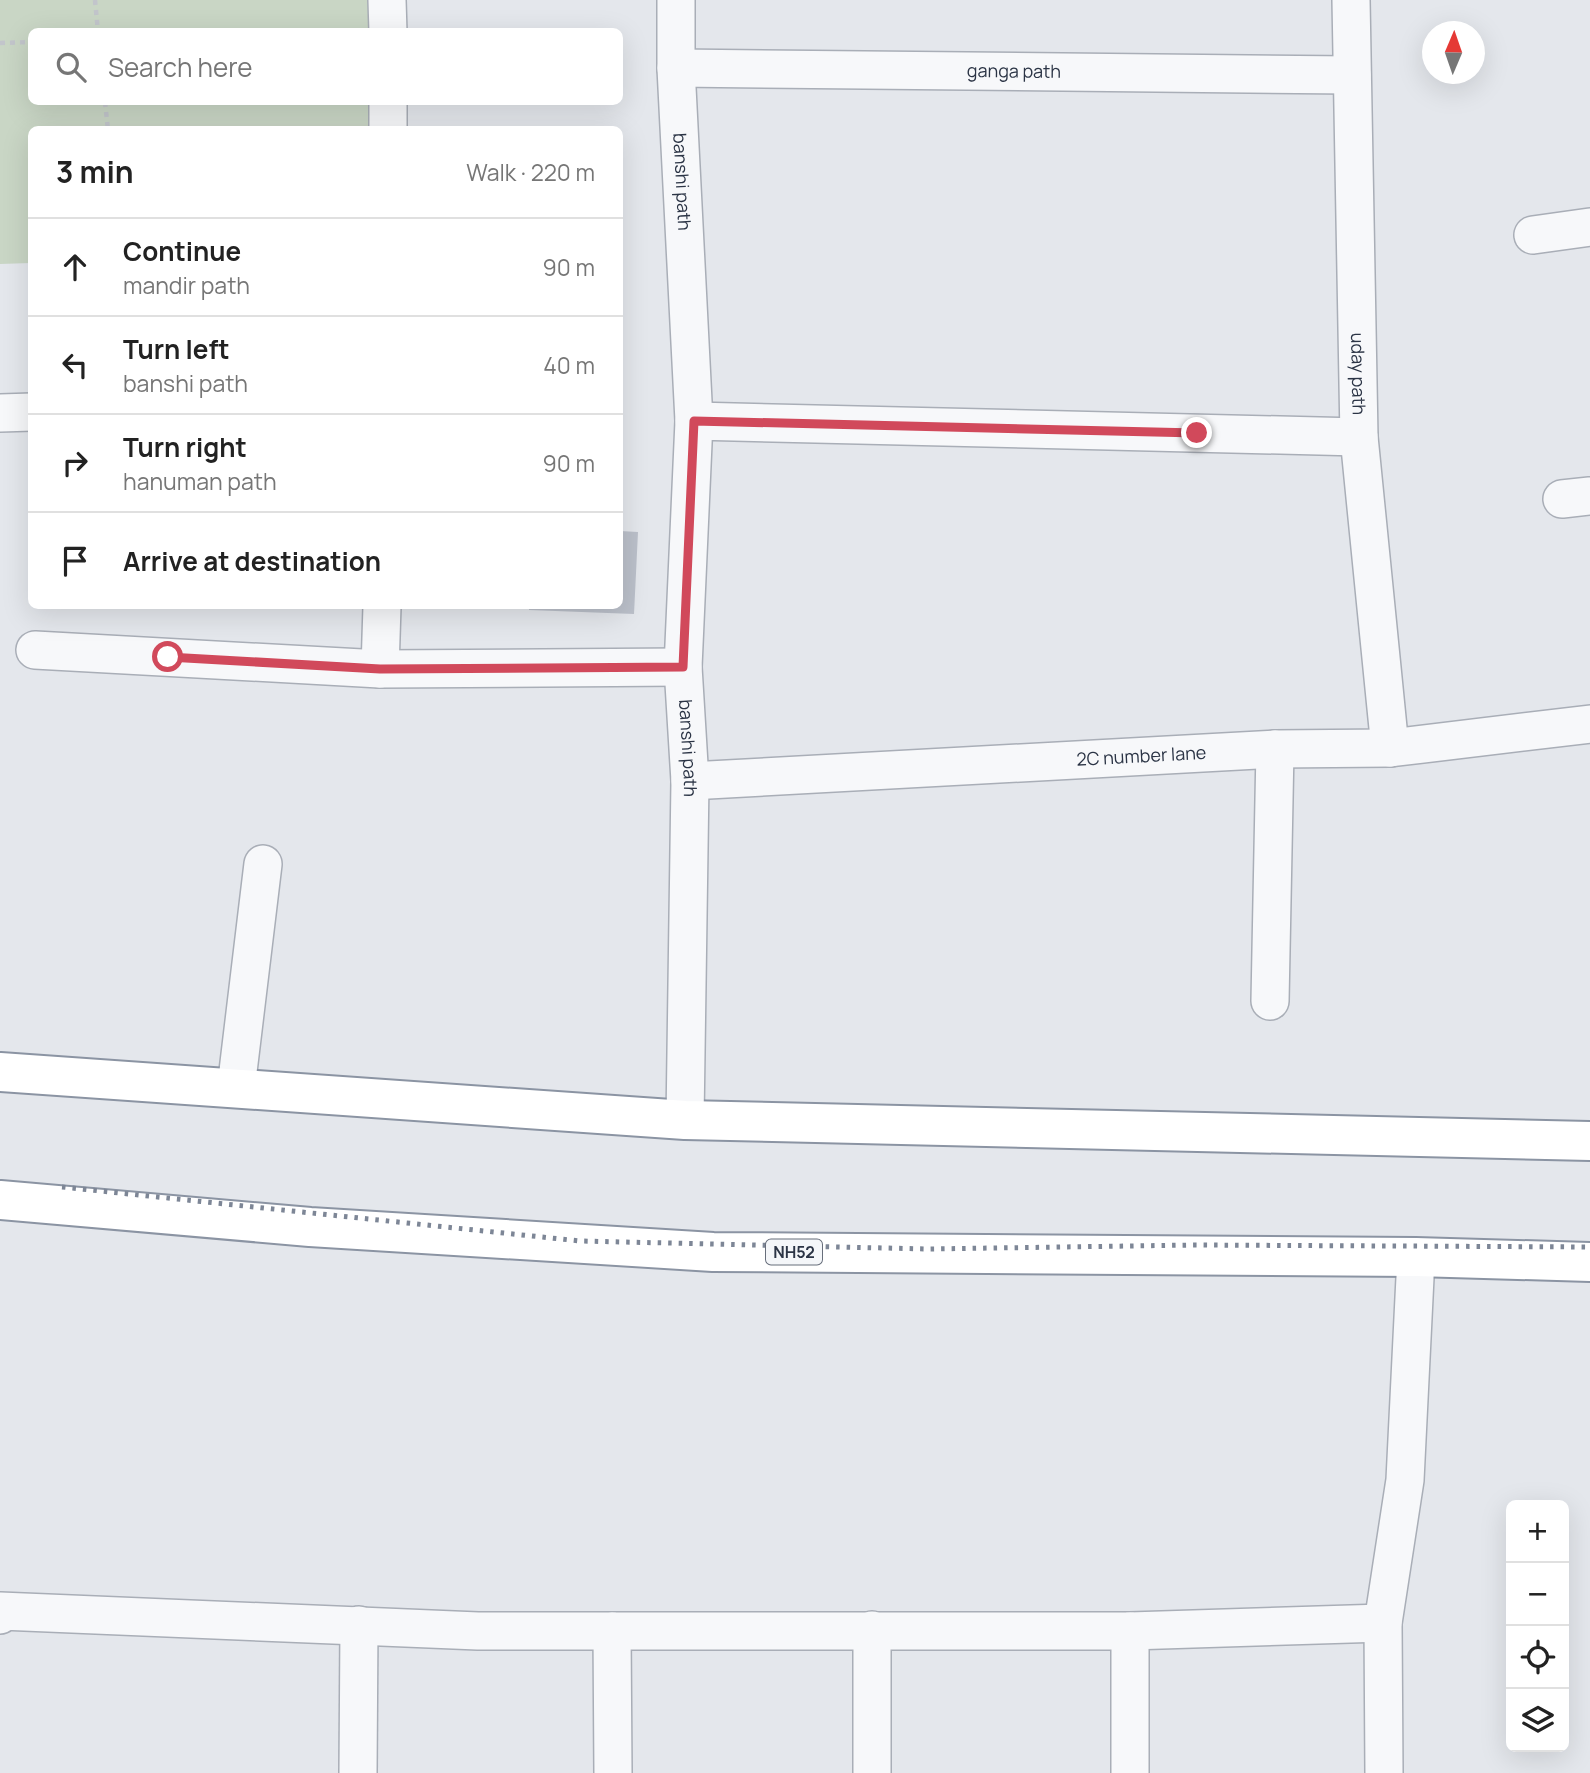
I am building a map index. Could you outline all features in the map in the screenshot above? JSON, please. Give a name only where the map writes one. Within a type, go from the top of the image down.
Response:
[{"type":"highway","points":[[0,1072],[685,1119],[1590,1141]]},
{"type":"highway","name":"NH52","points":[[0,1199],[310,1227],[712,1252],[1416,1257],[1590,1262]]},
{"type":"street","points":[[387,0],[388,28]]},
{"type":"street","name":"banshi path","points":[[676,0],[676,68],[694,421],[683,667],[690,782],[685,1119]]},
{"type":"street","name":"uday path","points":[[1351,0],[1359,437],[1390,748]]},
{"type":"street","name":"ganga path","points":[[676,68],[1352,75]]},
{"type":"street","points":[[388,105],[388,126]]},
{"type":"street","points":[[1533,234],[1590,227]]},
{"type":"street","points":[[0,413],[28,412]]},
{"type":"street","points":[[694,421],[1359,437]]},
{"type":"street","points":[[380,669],[382,609]]},
{"type":"street","points":[[36,650],[380,669],[683,667]]},
{"type":"street","name":"2C number lane","points":[[690,782],[1275,749],[1390,748],[1590,724]]},
{"type":"street","points":[[1270,1001],[1275,749]]},
{"type":"street","points":[[236,1088],[263,864]]},
{"type":"street","points":[[1384,1773],[1383,1623],[1405,1480],[1416,1257]]},
{"type":"street","points":[[0,1615],[0,1611],[478,1631],[1130,1631],[1383,1623]]},
{"type":"street","points":[[358,1773],[359,1625]]},
{"type":"street","points":[[612,1630],[613,1773]]},
{"type":"street","points":[[872,1630],[872,1773]]},
{"type":"street","points":[[1130,1631],[1130,1773]]},
{"type":"path","points":[[94,0],[98,28]]},
{"type":"path","points":[[0,43],[28,42]]},
{"type":"path","points":[[105,105],[108,126]]},
{"type":"green space","points":[[0,0],[371,0],[371,28],[28,28],[28,105],[372,105],[372,126],[28,126],[28,263],[0,264]]},
{"type":"building","points":[[623,531],[638,532],[634,614],[529,610],[623,609]]},
{"type":"railway","points":[[62,1187],[580,1241],[927,1249],[1195,1245],[1590,1247]]},
{"type":"route","points":[[168,657],[380,669],[683,667],[694,421],[1197,433]]}]
